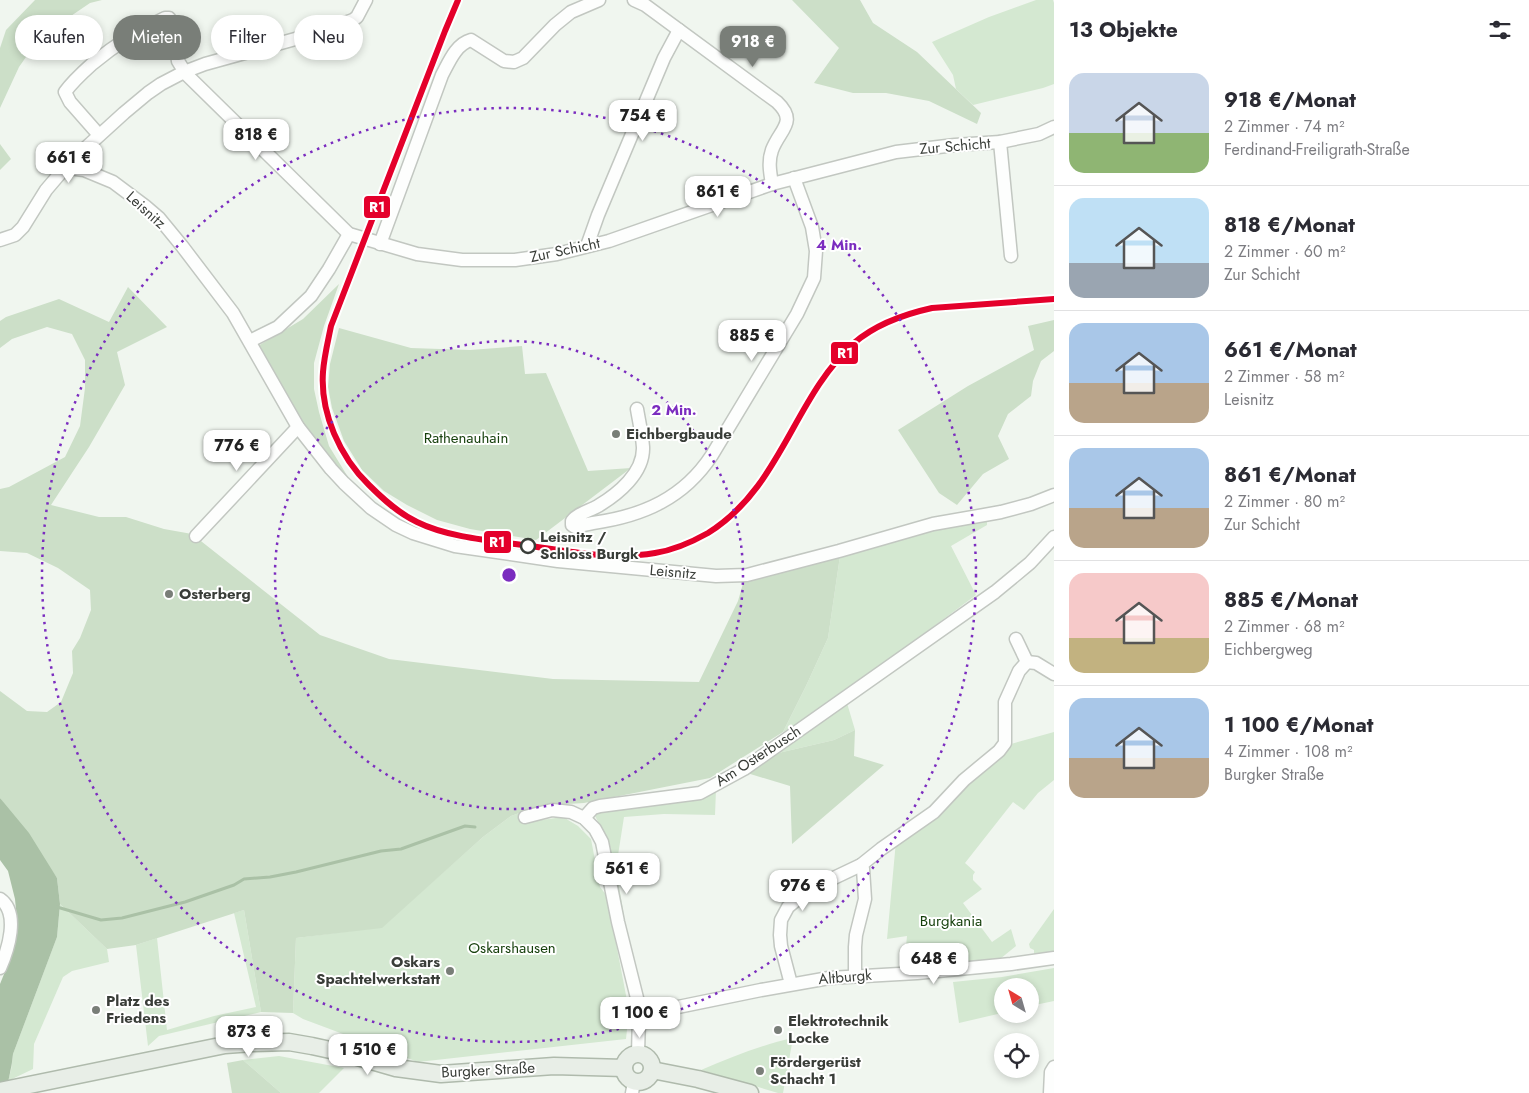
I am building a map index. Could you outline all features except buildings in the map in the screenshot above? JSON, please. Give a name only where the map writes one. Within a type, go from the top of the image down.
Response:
[{"type":"main road","name":"Burgker Straße","points":[[10,1090],[225,1045],[253,1042],[289,1042],[312,1046],[396,1068],[441,1074],[554,1066],[624,1068]]},
{"type":"main road","points":[[638,1054],[650,1061],[652,1070],[648,1079],[633,1088],[626,1077],[624,1068],[626,1060],[638,1054]]},
{"type":"main road","points":[[652,1070],[698,1079],[750,1093]]},
{"type":"street","points":[[0,240],[15,235],[23,228],[46,190],[69,164],[149,92],[161,84],[184,72],[233,55],[306,36],[353,20],[357,17],[366,0]]},
{"type":"street","points":[[380,244],[423,122],[442,75],[463,42],[471,40],[504,61],[514,62],[523,58],[555,25],[571,12],[599,0]]},
{"type":"street","points":[[634,0],[645,5],[786,111],[786,121],[769,161],[772,184]]},
{"type":"street","points":[[99,136],[70,102],[65,92],[72,82],[115,46],[150,24],[170,18],[178,61],[184,72]]},
{"type":"street","points":[[587,246],[598,215],[660,67],[678,30]]},
{"type":"street","name":"Zur Schicht","points":[[184,72],[349,234],[417,254],[453,259],[515,260],[548,255],[609,241],[772,184],[896,152],[1000,142],[1039,134],[1054,127]]},
{"type":"street","name":"Zur Schicht","points":[[1000,142],[1011,256]]},
{"type":"street","name":"Leisnitz","points":[[69,164],[76,169],[84,170],[113,182],[159,218],[233,313],[298,427],[330,469],[362,500],[388,520],[413,533],[455,546],[558,561],[716,576],[747,575],[933,524],[1001,512],[1031,504],[1054,495]]},
{"type":"street","points":[[637,409],[643,447],[642,458],[637,469],[630,480],[614,496],[594,508],[575,516],[572,525],[575,527],[616,520],[664,502],[690,482],[712,455],[797,314],[814,278],[816,251],[812,228],[794,178]]},
{"type":"street","points":[[250,341],[278,327],[311,296],[322,281],[349,234]]},
{"type":"street","points":[[196,536],[298,427]]},
{"type":"street","name":"Am Osterbusch","points":[[584,818],[593,808],[600,806],[700,793],[744,769],[995,592],[1030,563],[1054,537]]},
{"type":"street","points":[[1016,639],[1027,662]]},
{"type":"street","points":[[1027,662],[1036,663],[1054,674]]},
{"type":"street","points":[[791,984],[781,948],[780,935],[781,920],[788,908],[800,897],[819,885],[861,865],[881,848],[934,812],[964,780],[999,751],[1005,742],[1005,702],[1019,671],[1027,662]]},
{"type":"street","points":[[525,817],[552,810],[571,812],[584,818],[595,829],[602,842],[624,947],[638,1002],[638,1054]]},
{"type":"street","points":[[855,975],[854,947],[865,899],[863,869],[861,865]]},
{"type":"street","points":[[0,899],[8,908],[10,920],[7,951],[0,968]]},
{"type":"street","name":"Altburgk","points":[[639,1015],[829,978],[1011,964],[1054,958]]},
{"type":"street","points":[[1050,1093],[1051,1072],[1054,1067]]},
{"type":"green space","points":[[35,0],[102,0],[90,3],[72,15],[20,15]]},
{"type":"green space","points":[[792,0],[860,0],[873,23],[917,52],[981,113],[977,124],[929,101],[886,93],[853,93],[814,83],[839,48]]},
{"type":"green space","points":[[1036,0],[1053,0],[1054,3],[1054,84],[973,105],[956,89],[953,75],[932,42],[989,17]]},
{"type":"green space","points":[[15,21],[15,60],[24,60],[0,108],[0,48],[6,30]]},
{"type":"green space","points":[[0,144],[11,159],[0,170]]},
{"type":"green space","points":[[339,284],[324,326],[314,363],[314,389],[329,446],[351,482],[301,424],[258,346],[303,319]]},
{"type":"green space","points":[[128,287],[167,327],[117,352],[125,385],[89,447],[51,505],[99,517],[126,517],[164,529],[192,534],[320,635],[389,659],[553,679],[699,682],[738,601],[744,580],[840,556],[828,638],[783,732],[710,778],[584,803],[551,805],[511,816],[483,837],[382,928],[296,938],[293,1013],[261,1012],[244,910],[136,945],[107,949],[60,904],[57,878],[0,798],[0,691],[27,711],[47,712],[61,702],[73,673],[72,651],[80,638],[91,610],[90,590],[58,568],[27,553],[0,551],[0,489],[9,487],[65,457],[80,426],[85,388],[85,360],[72,334],[47,327],[12,339],[0,348],[0,321],[6,317],[59,299],[109,322]]},
{"type":"green space","points":[[1054,320],[1054,351],[1041,361],[1033,381],[1031,396],[1008,414],[998,436],[1009,459],[983,474],[957,505],[939,493],[898,430],[968,386],[1034,350],[1028,326]]},
{"type":"green space","name":"Rathenauhain","points":[[339,328],[411,348],[470,350],[522,346],[525,374],[546,373],[588,471],[631,468],[536,540],[470,529],[437,520],[384,491],[362,470],[344,441],[332,408],[328,387],[330,364]]},
{"type":"green space","points":[[987,520],[987,525],[951,546],[976,595],[844,693],[855,730],[834,740],[774,754],[803,721],[783,732],[828,638],[840,556],[951,526]]},
{"type":"green space","points":[[855,730],[854,756],[884,765],[792,844],[790,786],[747,773],[774,754],[834,740]]},
{"type":"green space","name":"Burgkania","points":[[1054,732],[1054,780],[1038,793],[1024,810],[1013,802],[965,863],[975,872],[973,880],[982,889],[963,903],[992,942],[1011,929],[1016,946],[1000,959],[904,967],[907,936],[887,939],[896,841],[948,804],[1011,744]]},
{"type":"green space","points":[[716,790],[715,815],[664,814],[624,817],[616,868],[624,916],[622,917],[604,833],[595,816],[599,809]]},
{"type":"green space","name":"Oskarshausen","points":[[525,811],[526,822],[563,817],[578,826],[591,839],[600,887],[607,896],[629,1011],[626,1039],[418,1062],[303,1019],[293,1013],[296,938],[382,927],[483,837],[511,816]]},
{"type":"green space","points":[[60,904],[107,949],[109,962],[72,971],[63,977],[34,1044],[33,1069],[8,1081],[13,1054],[57,937]]},
{"type":"green space","points":[[1054,909],[1054,952],[1034,955],[1034,950],[1030,948],[1029,944]]},
{"type":"green space","points":[[244,910],[261,1012],[159,1036],[148,1046],[136,945],[157,938],[167,1030],[214,1016],[256,1007],[234,913]]},
{"type":"green space","points":[[1054,968],[1054,1001],[1039,1004],[1039,978],[994,978],[994,1015],[959,1023],[953,982],[1002,977]]},
{"type":"green space","points":[[793,1038],[783,1093],[701,1070],[758,1048]]},
{"type":"green space","points":[[279,1056],[344,1068],[319,1093],[281,1093],[243,1060]]},
{"type":"green space","points":[[243,1060],[281,1093],[232,1093],[227,1063]]},
{"type":"shaded area","points":[[0,798],[29,833],[57,878],[60,904],[57,937],[13,1054],[6,1093],[0,1093],[0,984],[13,952],[17,920],[15,899],[8,871],[0,860]]},
{"type":"waterway","points":[[57,907],[101,920],[122,918],[185,902],[234,885],[244,879],[270,877],[381,851],[401,849],[465,826],[475,827]]},
{"type":"railway","points":[[458,0],[331,326],[323,367],[323,393],[332,428],[348,461],[374,492],[398,510],[434,529],[468,538],[528,546]]},
{"type":"transit line","name":"R1","points":[[458,0],[331,326],[323,372],[325,403],[329,418],[334,433],[349,461],[369,485],[385,500],[417,522],[443,532],[472,538],[561,551],[624,556],[662,552],[676,548],[708,533],[733,514],[753,492],[771,467],[816,389],[833,365],[854,343],[872,330],[912,313],[932,308],[1054,299]]},
{"type":"place","name":"Eichbergbaude","points":[[616,434]]},
{"type":"place","name":"Leisnitz / Schloss Burgk","points":[[528,546]]},
{"type":"place","name":"Osterberg","points":[[169,594]]},
{"type":"place","name":"Oskars Spachtelwerkstatt","points":[[450,971]]},
{"type":"place","name":"Platz des Friedens","points":[[96,1010]]},
{"type":"place","name":"Elektrotechnik Locke","points":[[778,1030]]},
{"type":"place","name":"Fördergerüst Schacht 1","points":[[760,1071]]}]
